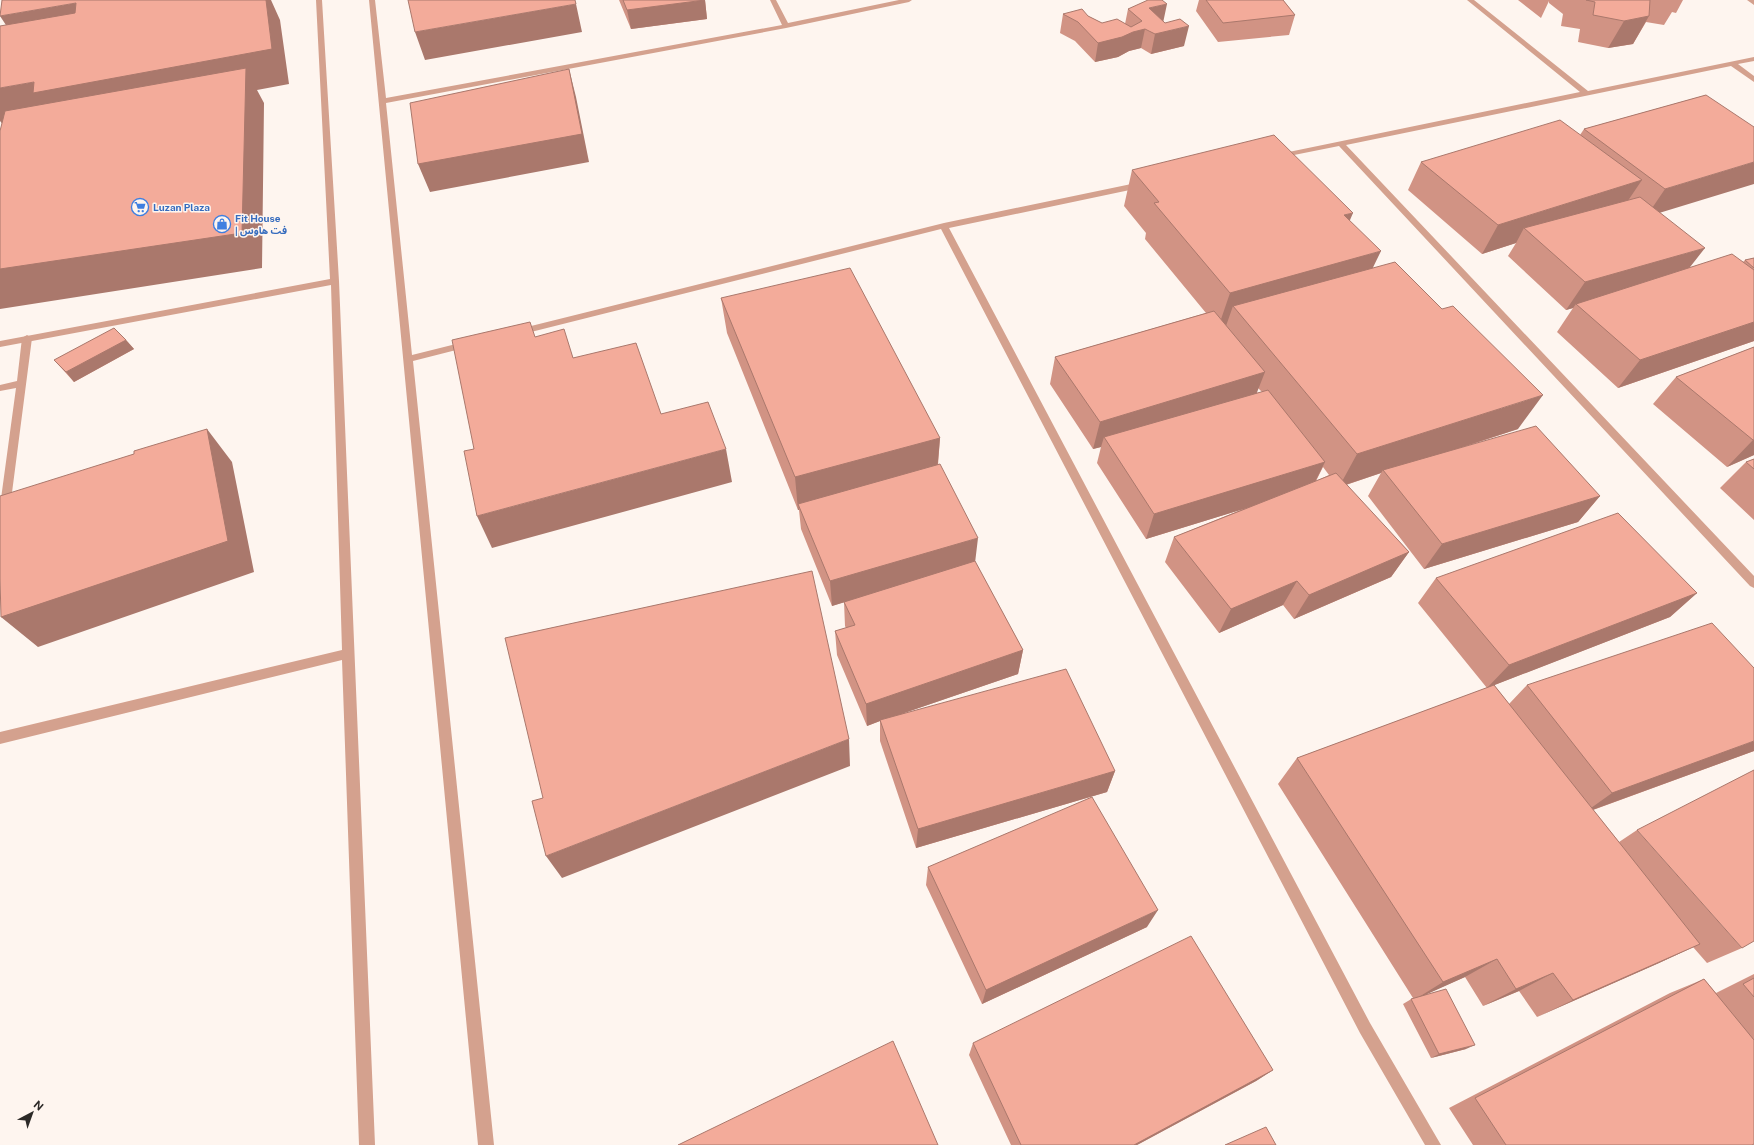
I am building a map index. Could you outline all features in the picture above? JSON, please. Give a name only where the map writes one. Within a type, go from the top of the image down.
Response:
[{"type":"street","points":[[319,0],[335,281],[348,654],[368,1145]]},
{"type":"street","points":[[372,0],[486,1145]]},
{"type":"street","points":[[773,0],[786,26]]},
{"type":"street","points":[[383,101],[786,26],[910,0]]},
{"type":"street","points":[[1470,0],[1587,94]]},
{"type":"street","points":[[1750,0],[1754,3]]},
{"type":"street","points":[[1271,158],[1754,59]]},
{"type":"street","points":[[1733,64],[1754,80]]},
{"type":"street","points":[[1341,144],[1754,583]]},
{"type":"street","points":[[507,335],[944,226],[1146,184]]},
{"type":"street","points":[[944,226],[1365,1028],[1433,1145]]},
{"type":"street","points":[[0,344],[335,281]]},
{"type":"street","points":[[3,521],[27,338]]},
{"type":"street","points":[[408,359],[477,342]]},
{"type":"street","points":[[0,388],[21,383]]},
{"type":"street","points":[[0,738],[348,654]]},
{"type":"building","points":[[2,0],[266,0],[272,49],[33,93],[34,82],[0,88],[0,26],[75,13],[76,3],[0,16]]},
{"type":"building","points":[[408,0],[575,0],[576,4],[415,32]]},
{"type":"building","points":[[623,0],[705,0],[627,10]]},
{"type":"building","points":[[1148,0],[1162,0],[1167,4],[1149,8],[1165,23],[1180,19],[1189,26],[1155,34],[1145,29],[1098,43],[1078,22],[1063,14],[1082,9],[1088,16],[1102,23],[1117,19],[1131,27],[1142,21],[1128,9]]},
{"type":"building","points":[[1206,0],[1283,0],[1295,15],[1223,23]]},
{"type":"building","points":[[1586,0],[1650,0],[1649,16],[1624,21],[1593,15],[1595,2]]},
{"type":"building","name":"Luzan Plaza","points":[[246,68],[242,233],[0,269],[0,131],[5,111]]},
{"type":"building","points":[[569,69],[582,134],[418,164],[410,103]]},
{"type":"building","points":[[1706,95],[1754,127],[1754,162],[1665,189],[1584,129]]},
{"type":"building","points":[[1560,120],[1642,180],[1498,225],[1421,162]]},
{"type":"building","points":[[1274,135],[1353,213],[1344,215],[1381,251],[1230,293],[1154,203],[1159,202],[1132,170]]},
{"type":"building","points":[[1640,197],[1705,248],[1585,282],[1524,228]]},
{"type":"building","points":[[1732,254],[1754,270],[1754,322],[1640,360],[1576,304]]},
{"type":"building","points":[[1754,258],[1754,268],[1745,260]]},
{"type":"building","points":[[1395,262],[1442,309],[1453,306],[1543,395],[1357,454],[1233,306]]},
{"type":"building","points":[[850,268],[940,438],[795,477],[721,298]]},
{"type":"building","points":[[1214,311],[1265,372],[1100,422],[1055,357]]},
{"type":"building","points":[[530,322],[535,337],[564,329],[573,358],[636,343],[661,414],[708,402],[726,449],[477,516],[464,451],[474,449],[452,340]]},
{"type":"building","points":[[114,328],[126,340],[66,372],[54,360]]},
{"type":"building","points":[[1754,347],[1754,440],[1753,440],[1676,377]]},
{"type":"building","points":[[1268,390],[1325,462],[1154,514],[1104,437]]},
{"type":"building","points":[[1536,426],[1600,496],[1442,544],[1383,470]]},
{"type":"building","points":[[207,429],[228,541],[1,617],[0,496],[134,454],[134,451]]},
{"type":"building","points":[[1754,459],[1754,469],[1746,462]]},
{"type":"building","points":[[940,464],[978,538],[830,581],[798,504]]},
{"type":"building","points":[[1336,473],[1409,552],[1309,595],[1297,581],[1231,609],[1174,537]]},
{"type":"building","points":[[1618,513],[1697,593],[1509,665],[1436,578]]},
{"type":"building","points":[[975,561],[1023,650],[866,704],[835,631],[855,625],[844,602]]},
{"type":"building","points":[[812,571],[849,739],[546,856],[532,801],[543,798],[505,638]]},
{"type":"building","points":[[1712,623],[1754,668],[1754,741],[1612,793],[1527,685]]},
{"type":"building","points":[[1066,669],[1115,771],[918,829],[880,720]]},
{"type":"building","points":[[1494,685],[1700,944],[1573,1000],[1553,973],[1516,989],[1497,959],[1443,982],[1297,758]]},
{"type":"building","points":[[1754,770],[1754,941],[1742,948],[1637,830]]},
{"type":"building","points":[[1092,797],[1158,910],[986,990],[928,867]]},
{"type":"building","points":[[1191,936],[1273,1070],[1134,1145],[1021,1145],[973,1043]]},
{"type":"building","points":[[1754,978],[1754,997],[1743,984]]},
{"type":"building","points":[[1704,979],[1754,1040],[1754,1144],[1506,1145],[1475,1098]]},
{"type":"building","points":[[1446,989],[1475,1045],[1439,1054],[1411,999]]},
{"type":"building","points":[[893,1041],[938,1145],[678,1145]]},
{"type":"building","points":[[1266,1127],[1276,1145],[1225,1145]]},
{"type":"place","name":"Luzan Plaza","points":[[140,207]]},
{"type":"place","name":"Fit House | فت هاوس","points":[[222,224]]}]
